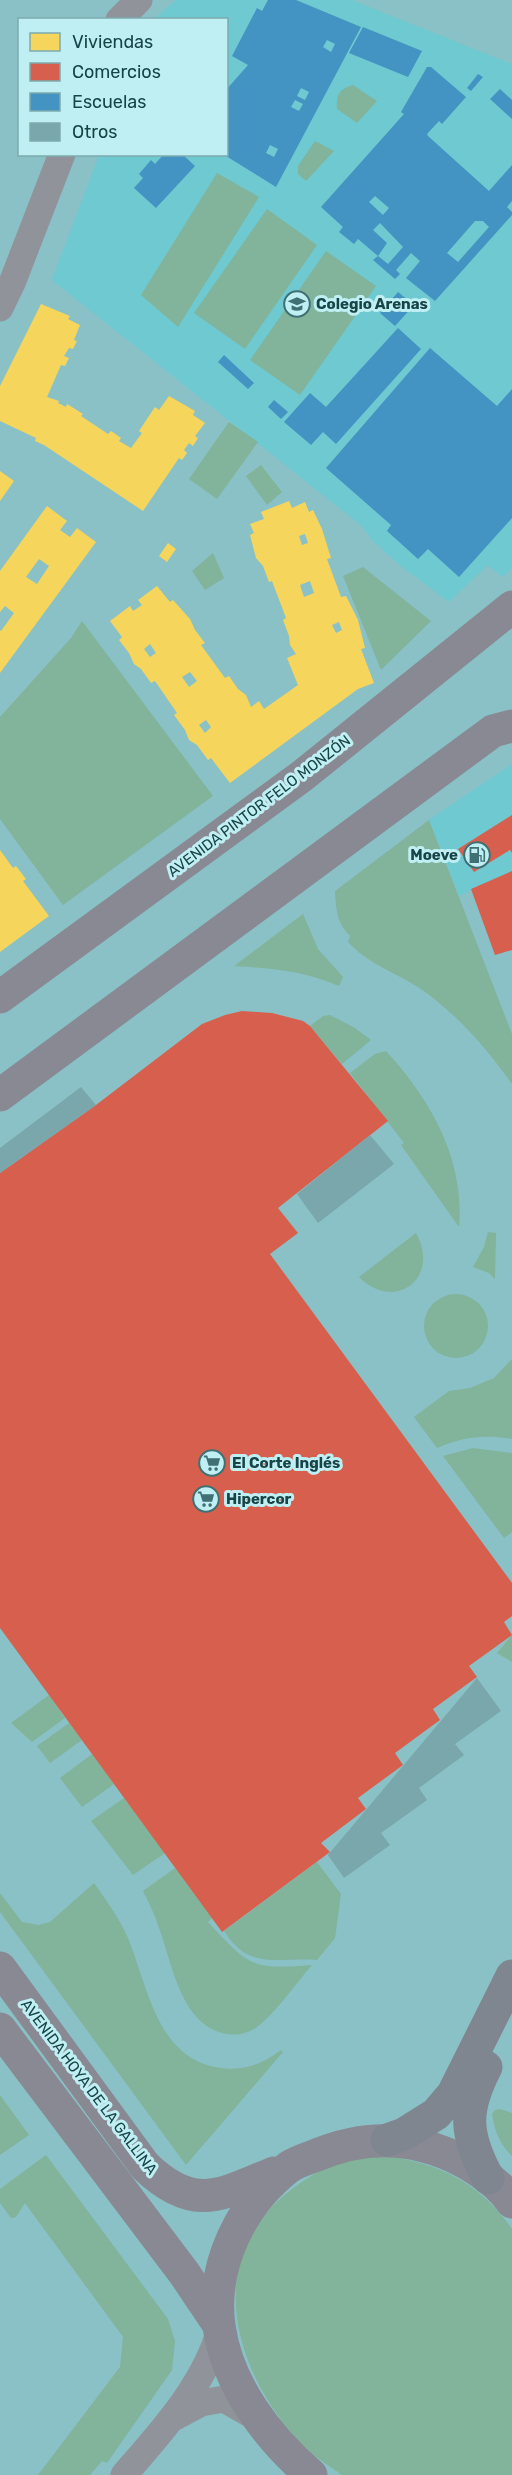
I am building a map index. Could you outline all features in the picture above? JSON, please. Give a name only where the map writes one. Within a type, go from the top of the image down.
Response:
[{"type":"highway","points":[[387,2140],[404,2134],[436,2114],[453,2094],[512,1976]]},
{"type":"highway","points":[[505,2194],[472,2146],[469,2121],[480,2079],[512,2018]]},
{"type":"street","points":[[110,18],[115,0]]},
{"type":"street","points":[[121,18],[139,0]]},
{"type":"street","points":[[0,308],[12,284],[61,156]]},
{"type":"street","name":"AVENIDA PINTOR FELO MONZÓN","points":[[0,997],[302,776],[512,607]]},
{"type":"street","points":[[0,1095],[493,731],[512,726]]},
{"type":"street","name":"AVENIDA HOYA DE LA GALLINA","points":[[0,1968],[145,2166],[159,2180],[185,2193],[202,2196],[221,2195],[332,2148],[362,2140],[387,2140],[414,2142],[448,2153],[505,2194]]},
{"type":"street","points":[[0,2029],[184,2273],[219,2328],[209,2360],[172,2418],[124,2475]]},
{"type":"street","points":[[291,2166],[255,2200],[234,2235],[224,2258],[219,2284],[219,2328],[230,2366],[259,2420],[299,2469]]},
{"type":"street","points":[[172,2418],[201,2403],[224,2399],[259,2420]]},
{"type":"street","points":[[172,2418],[176,2446]]},
{"type":"shaded area","name":"Colegio Arenas","points":[[176,0],[352,0],[512,64],[512,568],[503,577],[488,565],[449,602],[401,566],[373,541],[362,526],[52,280],[99,156],[228,156],[228,18],[155,18]]},
{"type":"shaded area","name":"Moeve","points":[[512,764],[512,950],[495,955],[472,890],[459,896],[429,820]]},
{"type":"green space","points":[[353,85],[377,101],[357,123],[337,109],[339,93],[344,88]]},
{"type":"green space","points":[[315,141],[334,151],[306,181],[298,174],[298,166]]},
{"type":"green space","points":[[217,173],[259,197],[178,327],[141,295]]},
{"type":"green space","points":[[267,209],[317,245],[245,349],[194,313]]},
{"type":"green space","points":[[326,251],[376,286],[300,395],[250,360]]},
{"type":"green space","points":[[229,422],[258,442],[217,499],[189,479]]},
{"type":"green space","points":[[261,465],[282,492],[267,505],[246,476]]},
{"type":"green space","points":[[213,553],[224,578],[205,590],[192,571]]},
{"type":"green space","points":[[363,567],[431,621],[381,670],[343,576]]},
{"type":"green space","points":[[82,621],[213,796],[63,905],[0,819],[0,717],[71,638]]},
{"type":"green space","points":[[429,820],[512,1034],[512,1084],[481,1044],[445,1008],[418,987],[372,962],[355,949],[348,942],[350,936],[338,916],[335,891]]},
{"type":"green space","points":[[303,914],[318,949],[343,977],[339,986],[288,971],[234,966]]},
{"type":"green space","points":[[330,1015],[355,1028],[371,1040],[342,1064],[310,1026],[323,1016]]},
{"type":"green space","points":[[386,1051],[417,1089],[441,1132],[456,1178],[459,1227],[401,1145],[404,1143],[350,1073],[375,1054]]},
{"type":"green space","points":[[488,1232],[496,1233],[495,1279],[489,1273],[473,1267],[484,1247]]},
{"type":"green space","points":[[416,1233],[422,1249],[423,1264],[418,1276],[410,1285],[399,1291],[387,1292],[373,1287],[359,1277]]},
{"type":"green space","points":[[456,1294],[474,1300],[482,1308],[488,1326],[482,1344],[474,1352],[456,1358],[438,1352],[430,1344],[424,1326],[430,1308],[438,1300]]},
{"type":"green space","points":[[512,1359],[512,1439],[473,1438],[455,1441],[437,1448],[414,1417],[449,1391],[470,1388],[494,1378]]},
{"type":"green space","points":[[473,1448],[512,1453],[512,1532],[504,1538],[443,1456]]},
{"type":"green space","points":[[512,1635],[512,1662],[497,1653]]},
{"type":"green space","points":[[49,1695],[65,1718],[32,1742],[11,1723]]},
{"type":"green space","points":[[69,1723],[82,1740],[50,1763],[37,1746]]},
{"type":"green space","points":[[92,1754],[114,1784],[82,1807],[60,1778]]},
{"type":"green space","points":[[124,1798],[165,1853],[133,1875],[91,1821]]},
{"type":"green space","points":[[317,1862],[341,1894],[335,1938],[317,1960],[277,1960],[254,1957],[243,1952],[234,1944],[224,1931]]},
{"type":"green space","points":[[175,1868],[212,1918],[208,1922],[243,1956],[252,1962],[276,1967],[312,1965],[270,2015],[250,2031],[231,2035],[211,2029],[189,2007],[181,1992],[156,1918],[143,1891]]},
{"type":"green space","points":[[94,1883],[128,1938],[158,2018],[182,2051],[199,2062],[229,2069],[253,2065],[281,2050],[283,2052],[186,2165],[0,1912],[0,1893],[22,1922],[39,1925],[50,1922]]},
{"type":"green space","points":[[0,2095],[29,2135],[0,2155]]},
{"type":"green space","points":[[500,2109],[512,2113],[512,2156],[498,2137],[495,2126],[492,2114],[495,2110]]},
{"type":"green space","points":[[46,2155],[168,2319],[175,2341],[172,2370],[107,2463],[102,2461],[90,2475],[38,2475],[120,2367],[123,2337],[25,2203],[16,2217],[11,2218],[0,2203],[0,2189]]},
{"type":"green space","points":[[389,2156],[426,2165],[458,2179],[487,2199],[512,2229],[512,2475],[342,2475],[306,2449],[296,2438],[275,2411],[258,2382],[245,2351],[237,2318],[236,2286],[242,2255],[257,2225],[281,2198],[325,2168],[351,2159]]},
{"type":"building: Viviendas","points":[[41,304],[70,316],[68,319],[80,325],[74,340],[77,341],[73,349],[69,348],[64,356],[69,358],[65,366],[61,365],[47,397],[59,401],[58,403],[66,407],[67,404],[108,434],[111,431],[121,438],[119,441],[131,448],[142,433],[139,431],[155,407],[159,410],[169,396],[195,411],[193,415],[205,423],[195,436],[198,438],[193,446],[189,443],[184,450],[187,453],[182,460],[179,458],[143,511],[35,441],[36,438],[0,421],[0,386]]},
{"type":"building: Viviendas","points":[[0,471],[14,481],[0,501]]},
{"type":"building: Viviendas","points":[[289,501],[292,508],[305,502],[309,512],[313,510],[322,529],[331,558],[327,559],[341,597],[346,596],[358,620],[365,648],[361,649],[374,683],[358,689],[230,783],[211,758],[208,760],[197,745],[189,740],[174,715],[177,713],[155,681],[151,683],[141,669],[134,664],[119,640],[122,637],[110,621],[130,606],[133,611],[142,605],[138,600],[157,586],[170,602],[173,600],[190,619],[205,643],[201,645],[225,678],[229,676],[238,689],[246,695],[251,707],[259,701],[264,709],[298,685],[287,658],[296,654],[290,645],[283,620],[286,618],[272,581],[269,582],[263,566],[256,558],[250,535],[254,533],[250,524],[264,519],[261,512]],"holes":[[[305,534],[308,543],[302,545],[299,536]],[[310,581],[314,593],[304,597],[300,585]],[[339,622],[342,630],[336,633],[332,625]],[[150,644],[156,653],[150,657],[144,649]],[[190,672],[197,681],[189,687],[182,677]],[[206,720],[211,727],[205,733],[199,725]]]},
{"type":"building: Viviendas","points":[[47,506],[67,521],[60,530],[70,537],[77,528],[96,542],[0,673],[0,630],[14,613],[5,606],[0,612],[0,571]],"holes":[[[39,559],[49,566],[37,584],[26,577]]]},
{"type":"building: Viviendas","points":[[168,543],[176,549],[167,562],[159,556]]},
{"type":"building: Viviendas","points":[[0,850],[13,868],[16,866],[26,879],[23,881],[49,916],[0,952]]},
{"type":"building: Comercios","points":[[512,815],[512,853],[510,850],[474,872],[458,849]]},
{"type":"building: Comercios","points":[[512,871],[512,950],[495,955],[471,889]]},
{"type":"building: Comercios","name":"El Corte Inglés","points":[[242,1011],[272,1013],[303,1021],[310,1026],[388,1121],[278,1208],[298,1233],[270,1254],[512,1583],[512,1616],[504,1622],[512,1635],[469,1666],[477,1677],[433,1709],[440,1720],[395,1753],[403,1765],[358,1798],[366,1809],[321,1843],[330,1852],[222,1932],[0,1628],[0,1173],[96,1105],[202,1024]]},
{"type":"building: Escuelas","points":[[268,0],[296,0],[361,27],[276,187],[226,156],[228,156],[228,88],[248,65],[232,56],[257,8],[262,11]],"holes":[[[327,40],[335,44],[331,52],[323,47]],[[301,88],[309,92],[305,100],[297,96]],[[295,100],[303,104],[299,111],[291,107]],[[270,145],[278,149],[274,157],[266,153]]]},
{"type":"building: Escuelas","points":[[363,27],[422,51],[408,77],[349,53]]},
{"type":"building: Escuelas","points":[[427,67],[431,67],[466,97],[442,124],[439,121],[427,134],[428,136],[489,191],[512,165],[512,201],[507,207],[512,215],[435,301],[406,278],[420,261],[411,253],[396,270],[400,274],[395,279],[373,260],[378,256],[358,239],[354,244],[339,232],[343,227],[321,207],[404,114],[401,112]],"holes":[[[375,196],[389,208],[383,215],[369,202]],[[475,221],[483,221],[489,227],[458,262],[447,253]],[[380,223],[403,247],[388,264],[378,256],[387,243],[373,230]]]},
{"type":"building: Escuelas","points":[[478,74],[483,77],[471,91],[467,88]]},
{"type":"building: Escuelas","points":[[500,89],[512,100],[512,119],[490,99]]},
{"type":"building: Escuelas","points":[[162,156],[184,156],[195,166],[156,208],[134,188],[143,178],[139,174],[151,160],[155,164]]},
{"type":"building: Escuelas","points":[[398,292],[414,305],[395,326],[380,313]]},
{"type":"building: Escuelas","points":[[398,328],[421,349],[336,444],[323,432],[311,445],[284,422],[310,393],[326,407]]},
{"type":"building: Escuelas","points":[[430,348],[497,406],[512,389],[512,518],[459,577],[428,549],[418,559],[387,531],[391,525],[326,468]]},
{"type":"building: Escuelas","points":[[224,355],[254,383],[248,389],[218,362]]},
{"type":"building: Escuelas","points":[[274,400],[288,412],[281,419],[268,407]]},
{"type":"building: Otros","points":[[81,1087],[96,1105],[0,1173],[0,1148]]},
{"type":"building: Otros","points":[[370,1135],[394,1164],[318,1223],[297,1194]]},
{"type":"building: Otros","points":[[477,1678],[501,1711],[455,1744],[464,1755],[419,1788],[427,1800],[381,1833],[390,1845],[344,1878],[328,1855]]},
{"type":"place","name":"Colegio Arenas","points":[[297,304]]},
{"type":"place","name":"Moeve","points":[[477,855]]},
{"type":"place","name":"El Corte Inglés","points":[[212,1463]]},
{"type":"place","name":"Hipercor","points":[[206,1499]]}]
